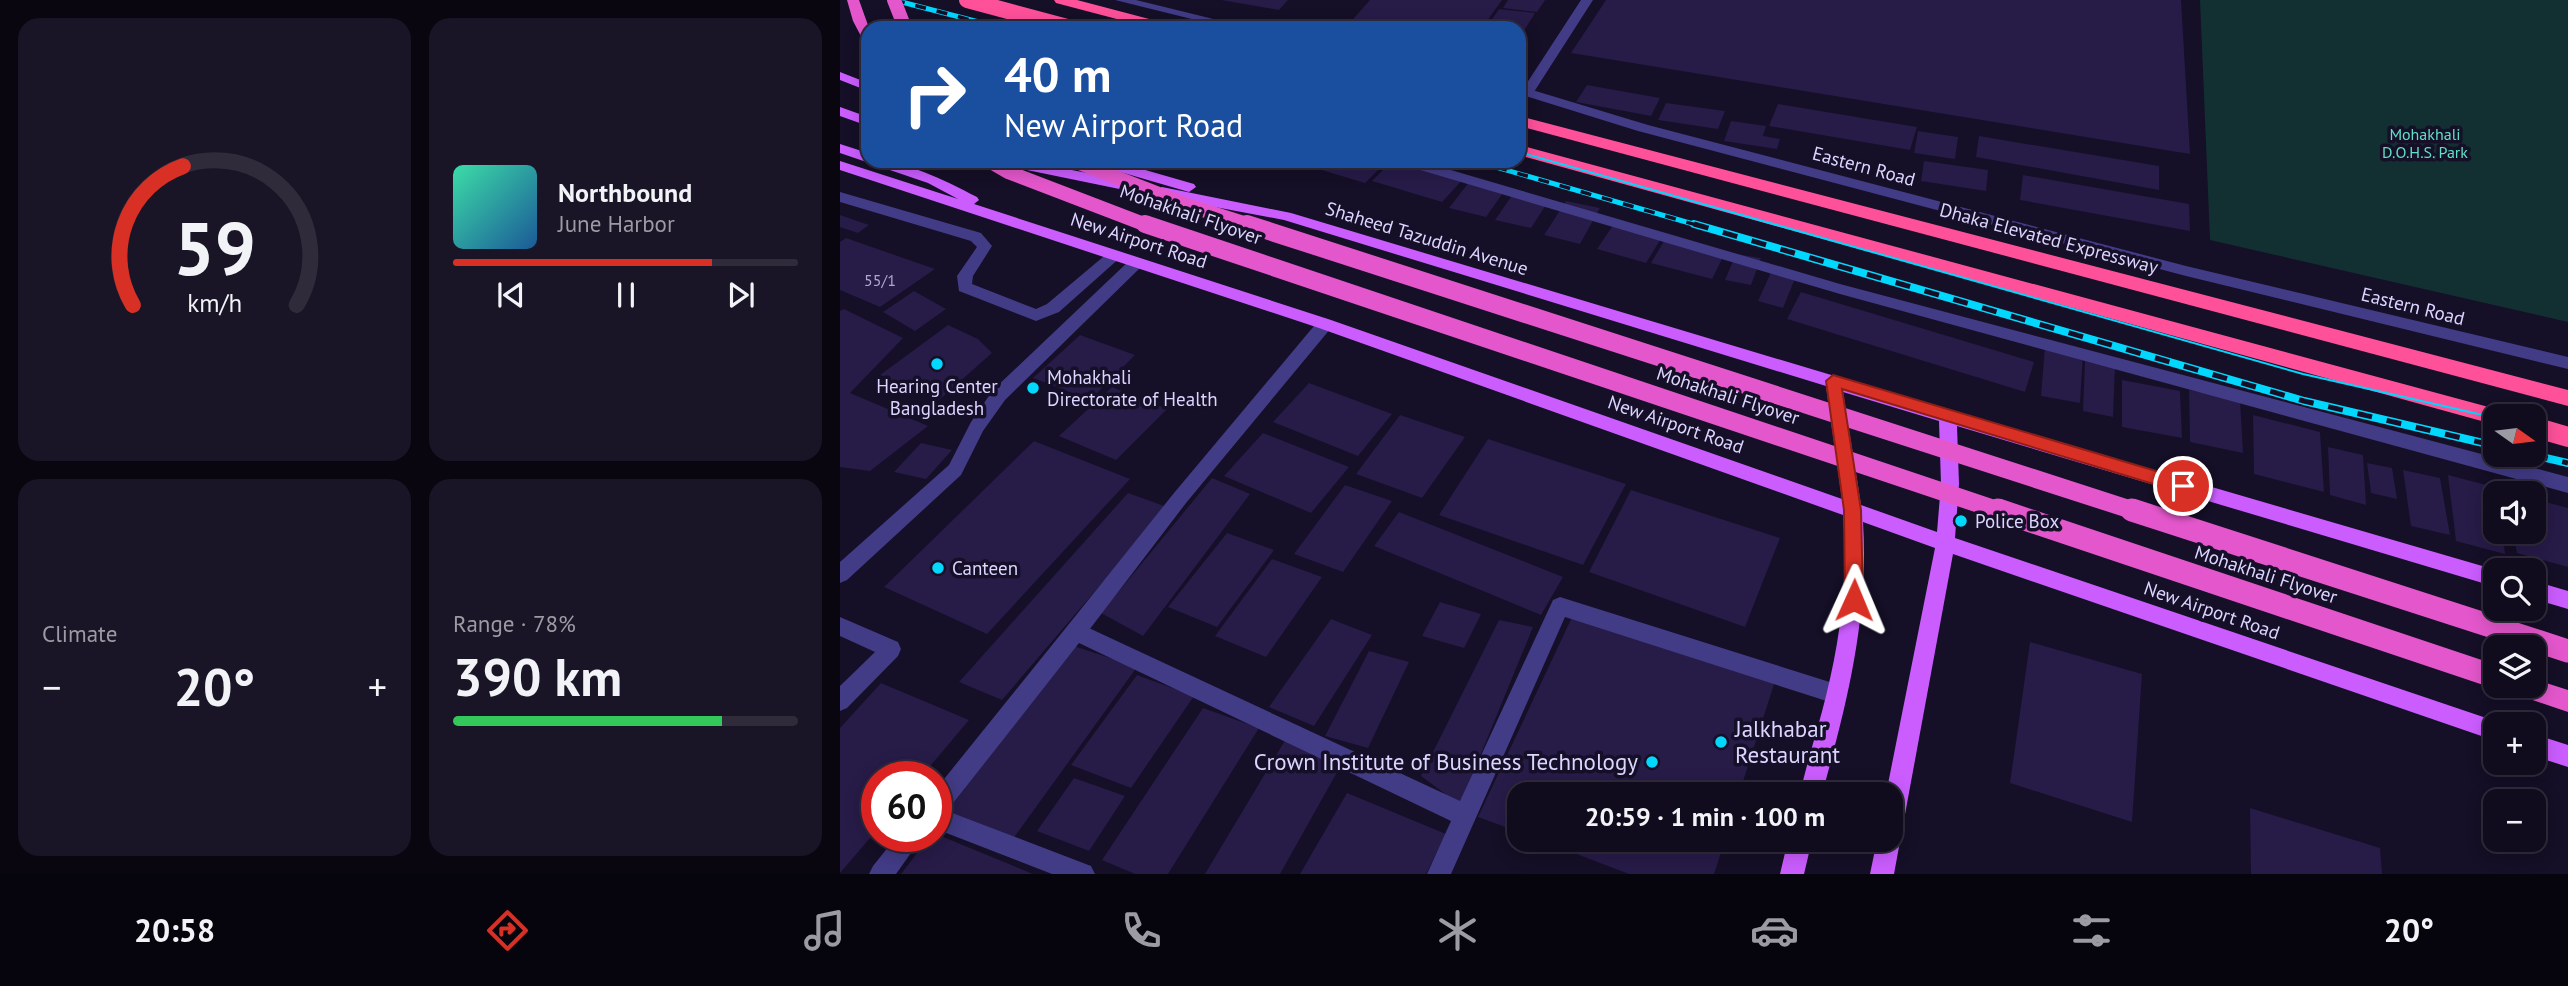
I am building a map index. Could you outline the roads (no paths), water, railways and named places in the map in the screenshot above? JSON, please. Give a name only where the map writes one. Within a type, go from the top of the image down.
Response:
[{"type":"highway","points":[[853,0],[862,21]]},
{"type":"highway","points":[[894,0],[902,21]]},
{"type":"highway","points":[[967,0],[1045,21]]},
{"type":"highway","points":[[1061,0],[1140,21]]},
{"type":"highway","name":"Dhaka Elevated Expressway","points":[[1526,123],[2568,398]]},
{"type":"highway","points":[[1526,152],[2483,413]]},
{"type":"highway","name":"Mohakhali Flyover","points":[[1000,168],[1159,230],[2483,673]]},
{"type":"highway","name":"Mohakhali Flyover","points":[[1092,168],[1190,206],[2568,650]]},
{"type":"highway","points":[[2546,431],[2568,437]]},
{"type":"highway","points":[[2546,694],[2568,701]]},
{"type":"main road","points":[[840,76],[861,84]]},
{"type":"main road","points":[[840,111],[861,119]]},
{"type":"main road","points":[[840,148],[861,156]]},
{"type":"main road","name":"New Airport Road","points":[[840,165],[1325,324],[1945,543],[2483,728]]},
{"type":"main road","points":[[898,168],[933,180],[970,198],[991,215]]},
{"type":"main road","name":"Shaheed Tazuddin Avenue","points":[[1039,168],[1286,216],[1833,381]]},
{"type":"main road","points":[[1122,168],[1286,216]]},
{"type":"main road","points":[[1814,782],[1836,694],[1854,600],[1852,510],[1833,381],[2483,575]]},
{"type":"main road","points":[[1900,782],[1945,543],[1950,484],[1948,417]]},
{"type":"main road","points":[[2546,594],[2568,600]]},
{"type":"main road","points":[[2546,749],[2568,757]]},
{"type":"main road","points":[[1792,874],[1797,852]]},
{"type":"main road","points":[[1882,874],[1887,852]]},
{"type":"street","points":[[1121,0],[1213,21]]},
{"type":"street","points":[[1526,87],[1587,0]]},
{"type":"street","name":"Eastern Road","points":[[1526,92],[1643,128],[2159,264],[2568,363]]},
{"type":"street","points":[[1429,168],[1840,289],[2568,485]]},
{"type":"street","points":[[840,197],[976,237],[985,246],[965,276],[964,287],[1036,315],[1053,308],[1114,256]]},
{"type":"street","points":[[840,573],[955,470],[976,427],[999,396],[1136,263]]},
{"type":"street","points":[[952,787],[1180,498],[1325,324]]},
{"type":"street","points":[[1439,874],[1560,606],[1836,694]]},
{"type":"street","points":[[840,626],[891,649],[840,701]]},
{"type":"street","points":[[1076,631],[1464,815]]},
{"type":"street","points":[[952,824],[1083,874]]},
{"type":"street","points":[[881,874],[899,852]]},
{"type":"tram line","points":[[961,0],[1045,21]]},
{"type":"tram line","points":[[1526,154],[2303,374],[2483,415]]},
{"type":"tram line","points":[[2546,430],[2568,435]]},
{"type":"railway","points":[[894,0],[975,21]]},
{"type":"railway","points":[[1499,168],[1700,226]]},
{"type":"railway","points":[[1694,224],[2304,401],[2483,443]]},
{"type":"railway","points":[[2546,458],[2568,463]]},
{"type":"place","name":"Hearing Center Bangladesh","points":[[937,364]]},
{"type":"place","name":"Mohakhali Directorate of Health","points":[[1033,388]]},
{"type":"place","name":"Police Box","points":[[1961,521]]},
{"type":"place","name":"Canteen","points":[[938,568]]},
{"type":"place","name":"Jalkhabar Restaurant","points":[[1721,742]]},
{"type":"place","name":"Crown Institute of Business Technology","points":[[1652,762]]},
{"type":"park label","name":"Mohakhali D.O.H.S. Park","points":[[2425,143]]}]
